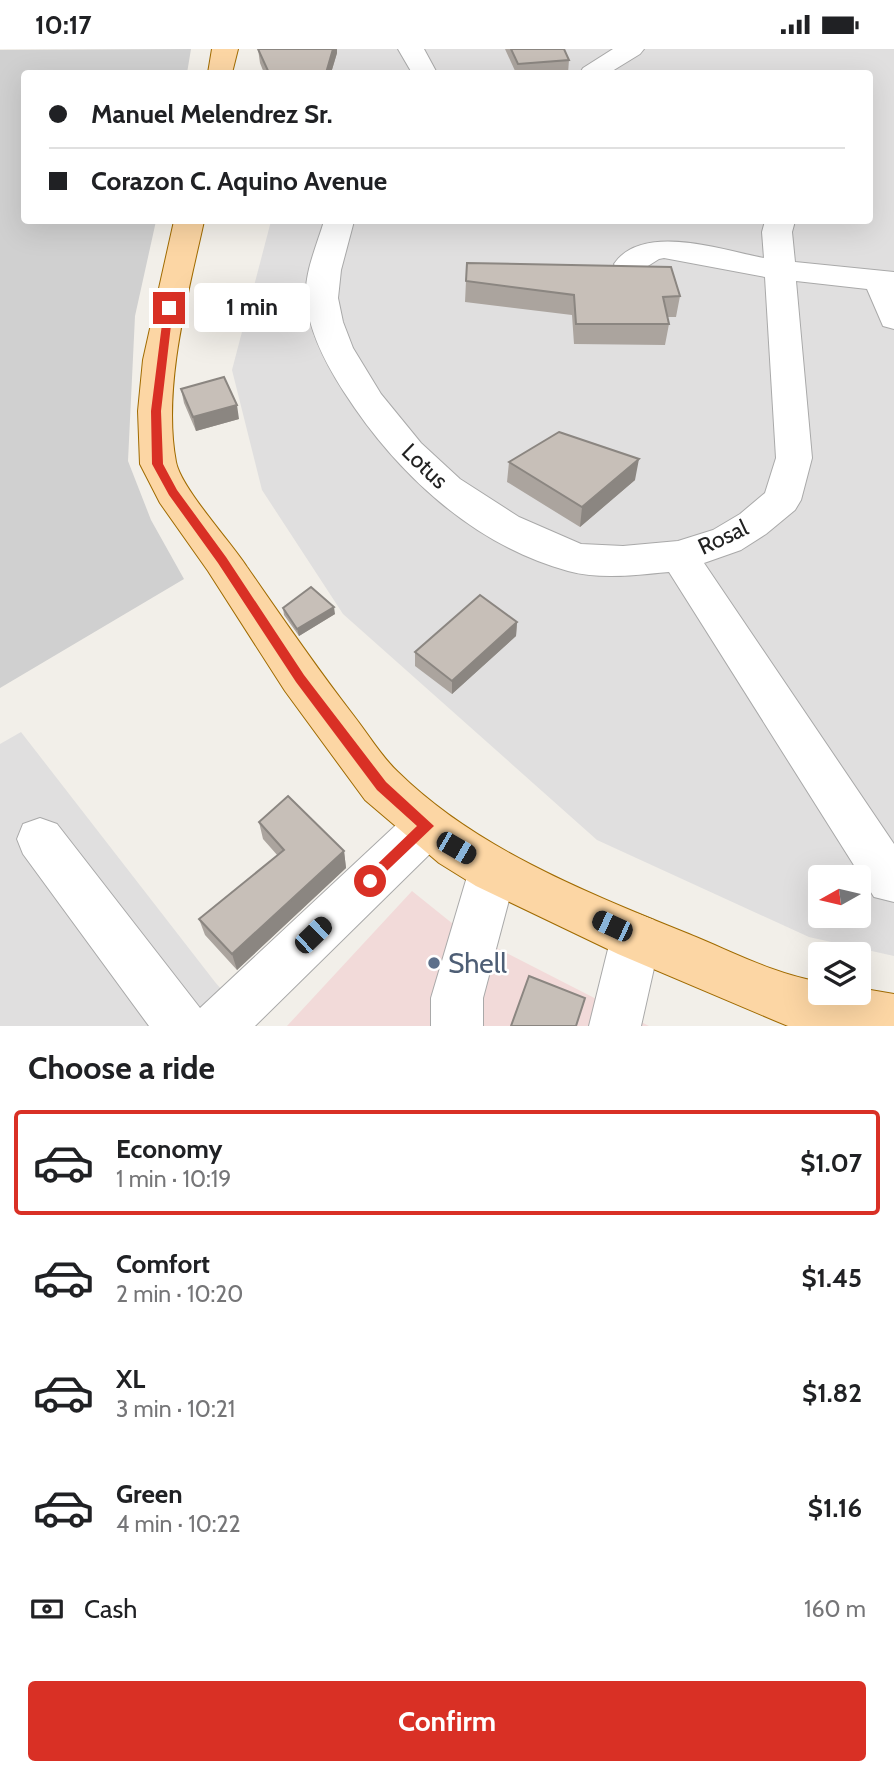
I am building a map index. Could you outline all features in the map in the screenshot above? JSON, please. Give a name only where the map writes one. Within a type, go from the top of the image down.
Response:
[{"type":"main road","points":[[221,70],[225,49]]},
{"type":"main road","points":[[188,224],[160,360],[156,411],[158,464],[173,493],[222,560],[308,689],[382,786],[456,848],[493,870],[636,937],[794,1003],[894,1020]]},
{"type":"street","points":[[411,49],[422,70]]},
{"type":"street","points":[[597,70],[631,49]]},
{"type":"street","name":"Lotus","points":[[338,224],[322,296],[328,334],[366,399],[400,444],[448,490],[508,527],[568,556],[621,561],[679,556]]},
{"type":"street","name":"Rosal","points":[[778,224],[794,457],[782,500],[753,524],[727,540],[679,556],[891,881]]},
{"type":"street","points":[[629,264],[651,250],[664,249],[780,270],[887,282],[894,319]]},
{"type":"street","points":[[218,1026],[427,826]]},
{"type":"street","points":[[40,839],[181,1026]]},
{"type":"street","points":[[457,1026],[457,999],[493,870]]},
{"type":"street","points":[[615,1026],[636,937]]},
{"type":"shaded area","points":[[191,49],[188,70],[21,70],[21,224],[155,224],[135,316],[128,461],[151,520],[184,579],[0,688],[0,50]]},
{"type":"shaded area","points":[[302,49],[894,49],[894,956],[871,951],[871,942],[831,942],[809,937],[597,840],[343,614],[262,490],[232,370],[270,224],[873,224],[873,70],[304,70]]},
{"type":"shaded area","points":[[21,732],[215,982],[253,1026],[0,1026],[0,744]]},
{"type":"shaded area","name":"Shell","points":[[412,891],[458,928],[649,1026],[287,1026]]},
{"type":"building","points":[[258,49],[333,49],[327,70],[268,70]]},
{"type":"building","points":[[511,49],[564,49],[569,60],[518,64]]},
{"type":"building","points":[[467,263],[671,267],[680,296],[663,297],[669,324],[576,324],[574,295],[466,281]]},
{"type":"building","points":[[224,377],[237,405],[193,417],[181,389]]},
{"type":"building","points":[[559,432],[639,459],[582,507],[509,462]]},
{"type":"building","points":[[311,587],[334,607],[297,629],[283,608]]},
{"type":"building","points":[[480,595],[517,622],[452,681],[415,652]]},
{"type":"building","points":[[288,796],[344,851],[232,954],[199,919],[284,850],[259,822]]},
{"type":"building","points":[[529,976],[585,998],[576,1026],[511,1026]]},
{"type":"place","name":"Shell","points":[[434,963]]},
{"type":"route","points":[[169,308],[160,360],[156,411],[158,464],[173,493],[222,560],[300,679],[382,786],[427,826],[370,881]]}]
